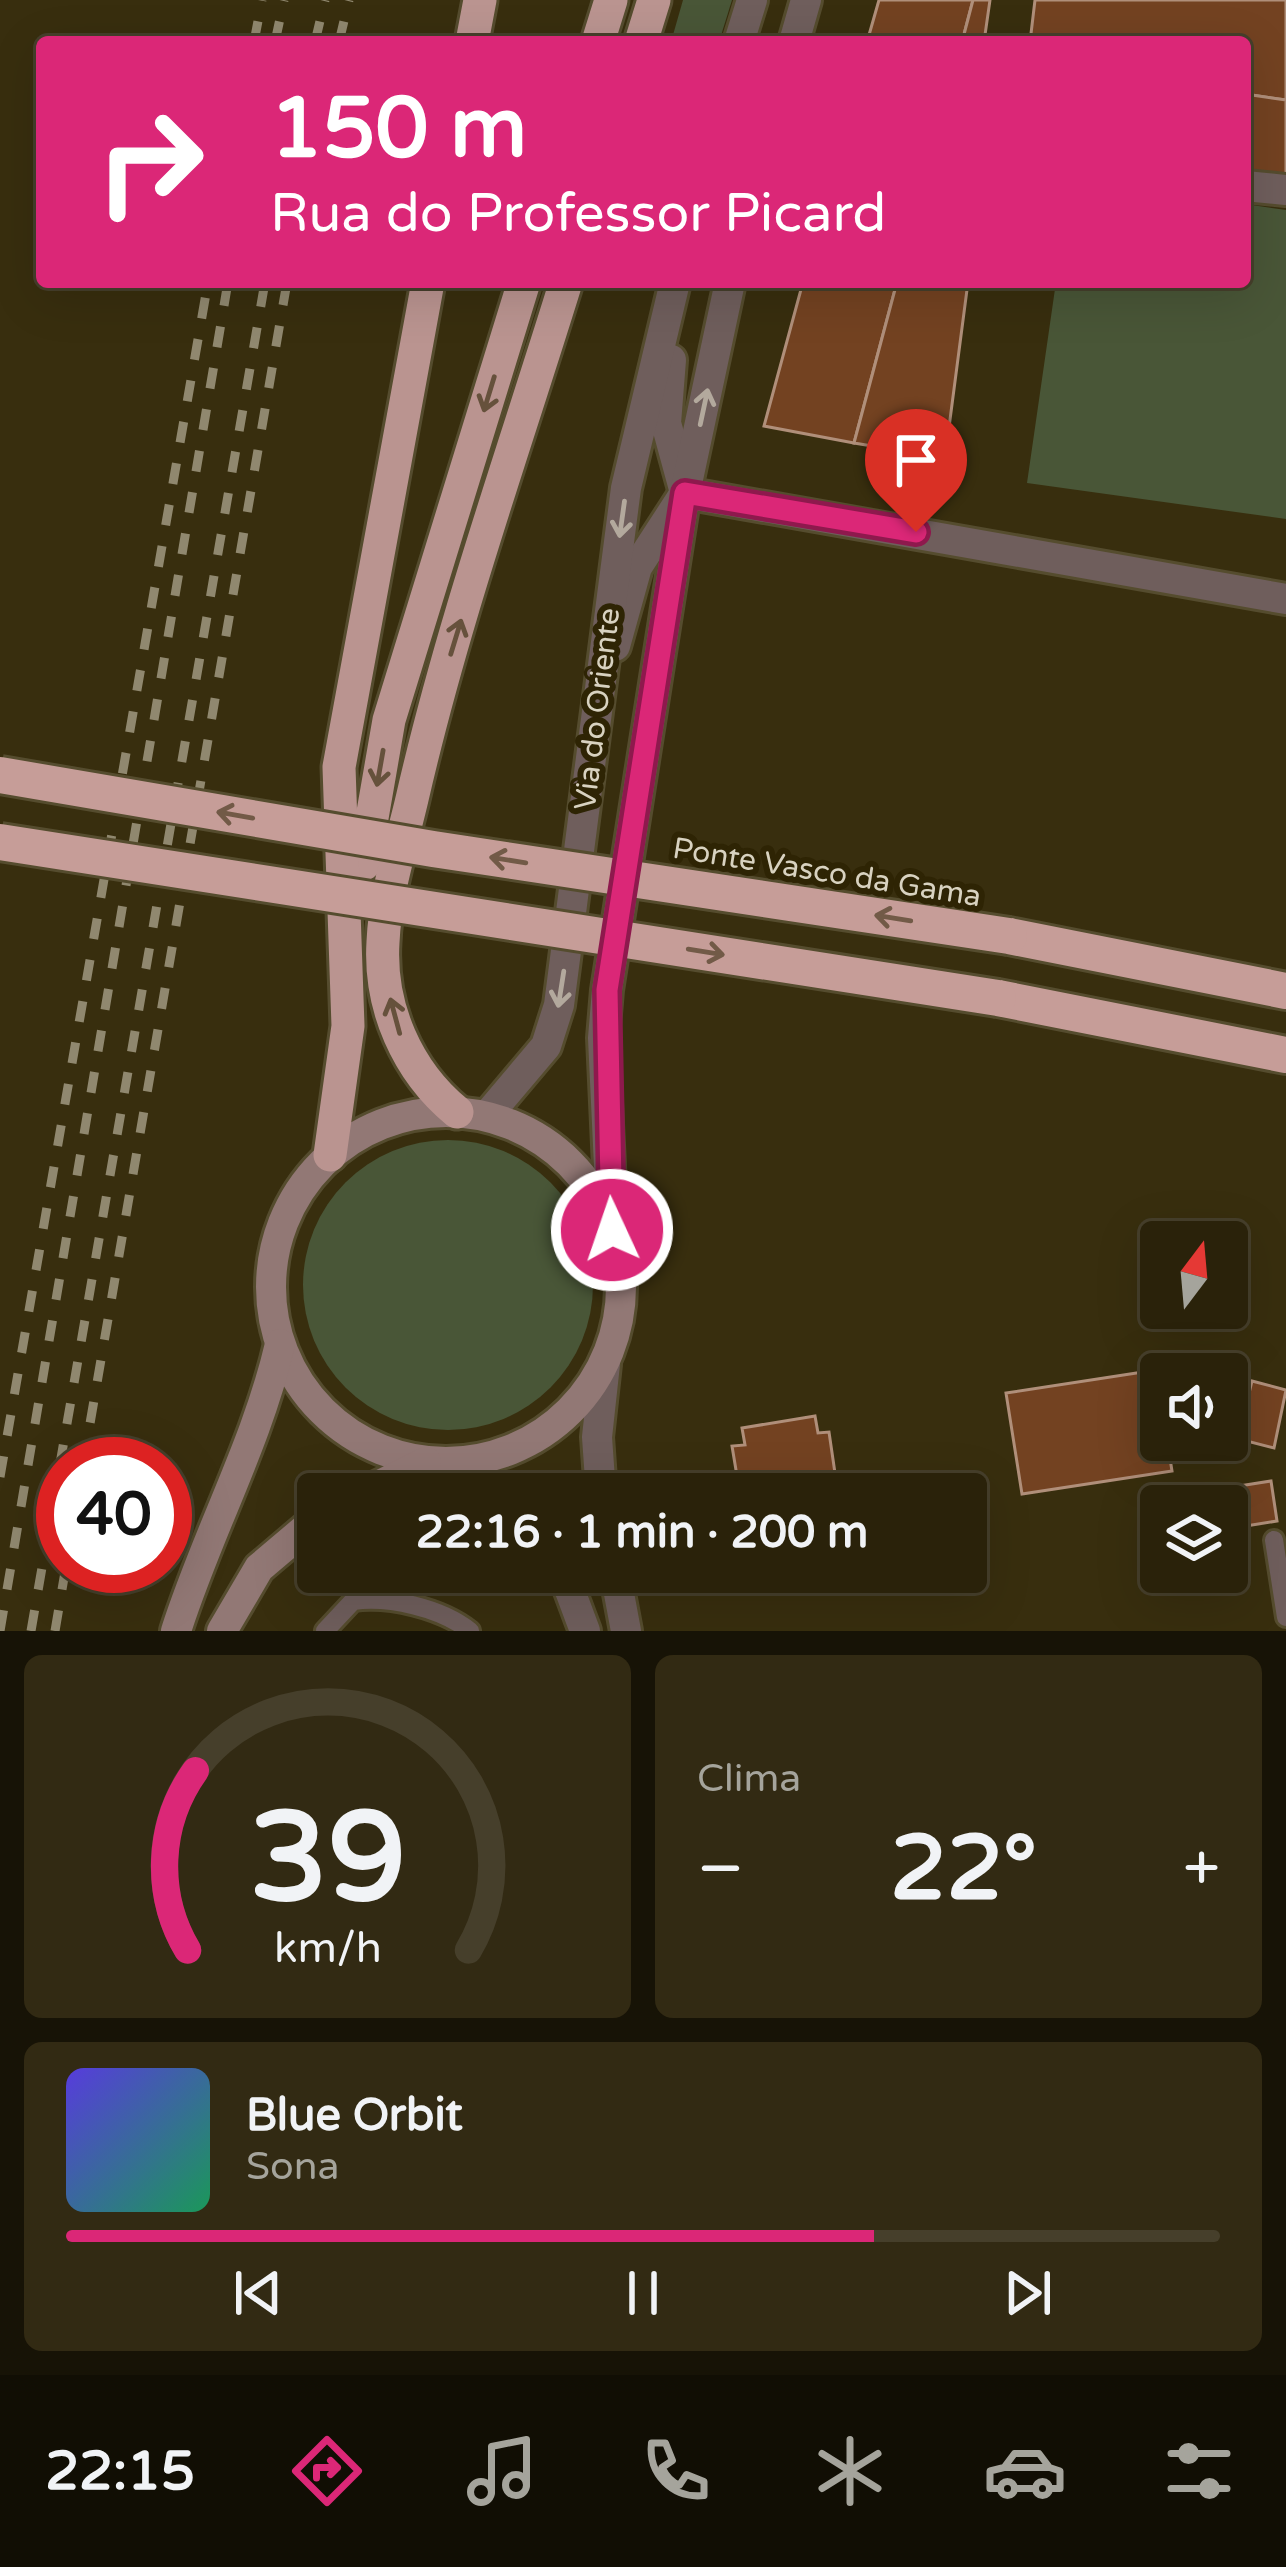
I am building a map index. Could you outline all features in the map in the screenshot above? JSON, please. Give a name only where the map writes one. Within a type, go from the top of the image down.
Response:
[{"type":"highway","points":[[473,36],[480,0]]},
{"type":"highway","points":[[600,36],[611,0]]},
{"type":"highway","points":[[643,36],[654,0]]},
{"type":"highway","points":[[330,1155],[346,1069],[339,767],[427,288]]},
{"type":"highway","points":[[346,969],[389,720],[522,288]]},
{"type":"highway","points":[[472,1114],[424,1081],[404,1046],[391,1009],[383,942],[428,726],[564,288]]},
{"type":"highway","name":"Ponte Vasco da Gama","points":[[0,775],[433,849],[1009,936],[1286,991]]},
{"type":"highway","points":[[0,842],[998,998],[1286,1054]]},
{"type":"main road","points":[[472,1114],[541,1139],[584,1178],[612,1230],[622,1275],[620,1320],[604,1364],[569,1413],[553,1425],[520,1447],[461,1462],[426,1462],[378,1449],[336,1424],[302,1388],[280,1344],[270,1293],[276,1242],[296,1195],[330,1155],[368,1130],[411,1115],[472,1114]]},
{"type":"main road","points":[[176,1631],[208,1534],[260,1418],[280,1344]]},
{"type":"main road","points":[[404,1473],[426,1462]]},
{"type":"main road","points":[[222,1631],[259,1568],[297,1536]]},
{"type":"street","points":[[742,36],[752,0]]},
{"type":"street","points":[[796,36],[806,0]]},
{"type":"street","points":[[1251,187],[1286,190]]},
{"type":"street","name":"Via do Oriente","points":[[472,1114],[534,1064],[554,1025],[626,488],[675,288]]},
{"type":"street","points":[[597,707],[637,567],[685,493],[665,423],[676,288]]},
{"type":"street","name":"Via do Oriente","points":[[612,1230],[607,990],[685,493],[729,288]]},
{"type":"street","points":[[685,493],[1286,599]]},
{"type":"street","points":[[600,1473],[597,1437],[604,1364]]},
{"type":"street","points":[[461,1462],[473,1473]]},
{"type":"street","points":[[571,1593],[585,1631]]},
{"type":"street","points":[[619,1593],[626,1631]]},
{"type":"lane","points":[[1274,1540],[1286,1617]]},
{"type":"lane","points":[[325,1631],[353,1600],[376,1598],[446,1615],[470,1631]]},
{"type":"green space","points":[[683,0],[732,0],[721,36],[673,36]]},
{"type":"green space","points":[[1251,205],[1286,210],[1286,519],[1027,483],[1055,288],[1251,288]]},
{"type":"green space","points":[[448,1140],[503,1151],[550,1183],[582,1230],[593,1285],[582,1340],[550,1387],[503,1419],[448,1430],[393,1419],[346,1387],[314,1340],[303,1285],[314,1230],[346,1183],[393,1151]]},
{"type":"building","points":[[879,0],[973,0],[964,36],[869,36]]},
{"type":"building","points":[[973,0],[990,0],[985,36],[964,36]]},
{"type":"building","points":[[1035,0],[1286,0],[1286,100],[1251,95],[1251,36],[1031,36]]},
{"type":"building","points":[[1251,95],[1286,100],[1286,179],[1251,174]]},
{"type":"building","points":[[801,288],[895,288],[854,443],[764,426]]},
{"type":"building","points":[[895,288],[967,288],[945,458],[854,443]]},
{"type":"building","points":[[1140,1372],[1140,1461],[1170,1461],[1172,1471],[1022,1494],[1006,1393]]},
{"type":"building","points":[[1252,1381],[1286,1390],[1274,1448],[1248,1441]]},
{"type":"building","points":[[815,1416],[818,1433],[829,1432],[835,1473],[736,1473],[732,1446],[745,1445],[742,1428]]},
{"type":"building","points":[[1271,1481],[1277,1521],[1248,1526],[1246,1485]]},
{"type":"railway","points":[[255,36],[262,0]]},
{"type":"railway","points":[[276,36],[284,0]]},
{"type":"railway","points":[[316,36],[325,0]]},
{"type":"railway","points":[[340,36],[349,0]]},
{"type":"railway","points":[[0,1477],[207,288]]},
{"type":"railway","points":[[0,1631],[227,288]]},
{"type":"railway","points":[[31,1631],[264,288]]},
{"type":"railway","points":[[88,1437],[286,288]]},
{"type":"railway","points":[[55,1631],[61,1593]]},
{"type":"route","points":[[612,1230],[604,1038],[607,990],[685,493],[916,532]]}]
